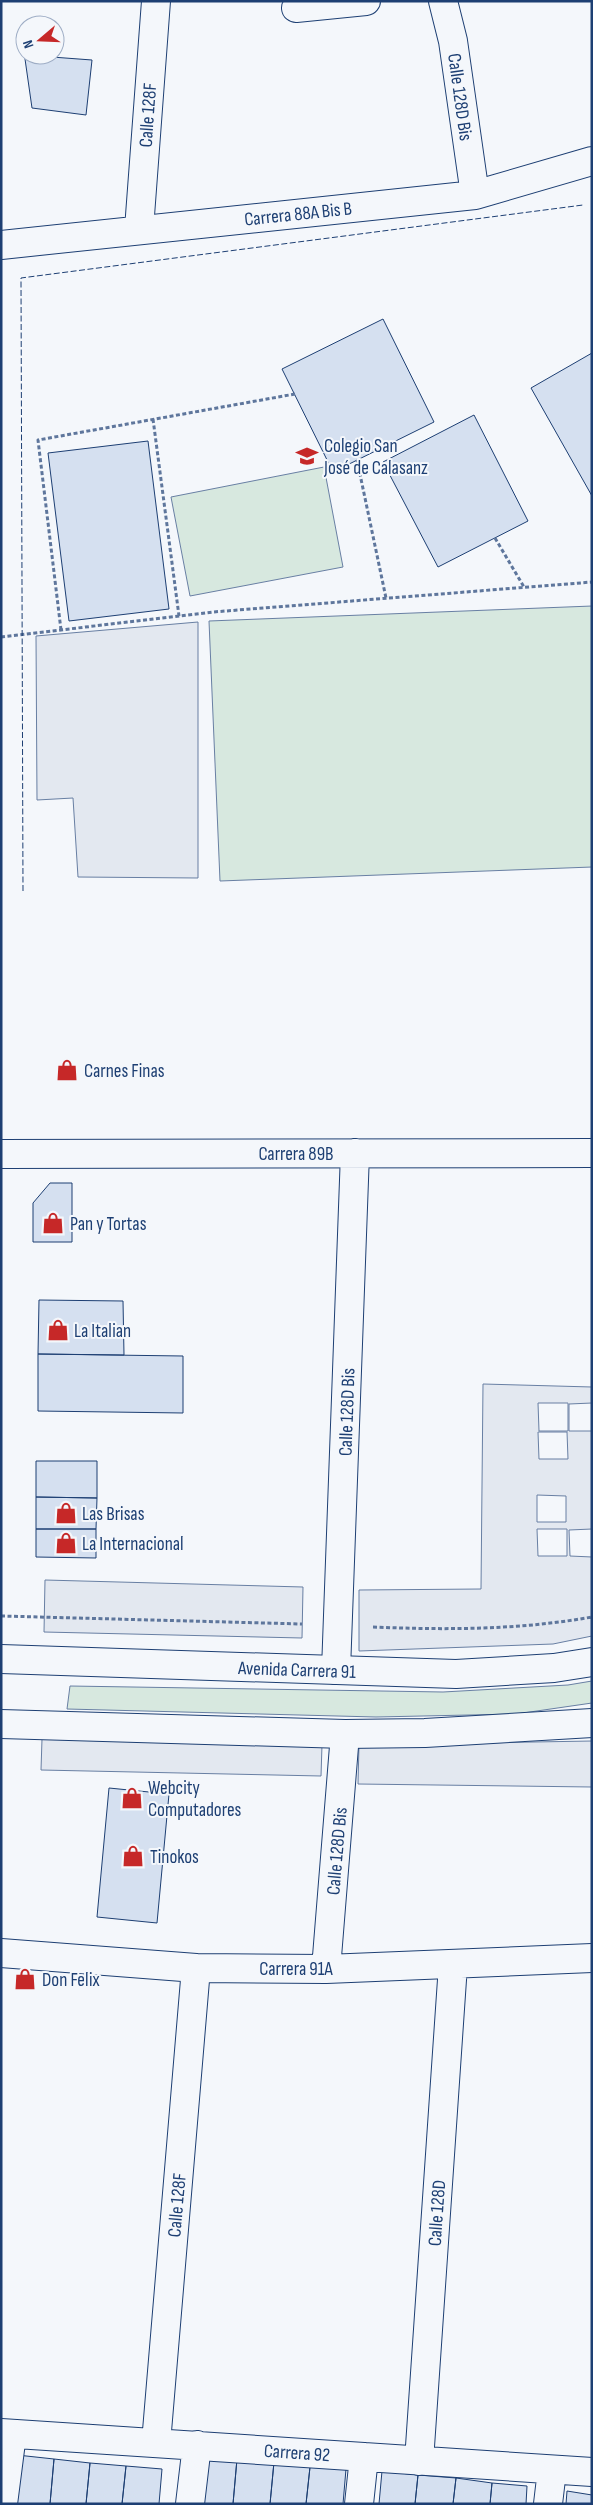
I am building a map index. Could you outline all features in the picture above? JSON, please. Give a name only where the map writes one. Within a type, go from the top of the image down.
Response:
[{"type":"street","name":"Calle 128F","points":[[138,229],[156,1]]},
{"type":"street","points":[[296,8],[366,1]]},
{"type":"street","name":"Calle 128D Bis","points":[[443,1],[453,41],[475,195]]},
{"type":"street","name":"Carrera 88A Bis B","points":[[1,245],[138,229],[475,195],[592,161]]},
{"type":"street","name":"Calle 128D Bis","points":[[336,1670],[355,1153]]},
{"type":"street","name":"Carrera 89B","points":[[1,1154],[592,1154]]},
{"type":"street","name":"Avenida Carrera 91","points":[[1,1659],[456,1674],[554,1668],[592,1662]]},
{"type":"street","points":[[1,1724],[345,1734],[424,1733],[592,1723]]},
{"type":"street","name":"Calle 128D Bis","points":[[326,1969],[345,1734]]},
{"type":"street","name":"Carrera 91A","points":[[1,1953],[196,1968],[326,1969],[592,1958]]},
{"type":"street","name":"Calle 128D","points":[[419,2461],[453,1965]]},
{"type":"street","name":"Calle 128F","points":[[156,2443],[196,1968]]},
{"type":"street","points":[[4,2504],[6,2433]]},
{"type":"street","name":"Carrera 92","points":[[6,2433],[592,2472]]},
{"type":"street","points":[[190,2504],[196,2446]]},
{"type":"street","points":[[359,2504],[364,2457]]},
{"type":"street","points":[[548,2504],[552,2470]]},
{"type":"path","points":[[60,630],[38,440],[295,394]]},
{"type":"path","points":[[153,420],[179,616]]},
{"type":"path","points":[[357,460],[386,598]]},
{"type":"path","points":[[495,538],[524,587]]},
{"type":"path","points":[[1,636],[179,616],[592,582]]},
{"type":"path","points":[[1,1616],[44,1617]]},
{"type":"shaded area","points":[[324,467],[343,567],[190,596],[171,497]]},
{"type":"shaded area","points":[[592,606],[592,867],[220,881],[209,621]]},
{"type":"shaded area","points":[[198,622],[198,878],[78,877],[73,798],[37,800],[36,636]]},
{"type":"shaded area","points":[[483,1384],[592,1387],[592,1403],[569,1404],[569,1431],[592,1431],[592,1529],[569,1530],[570,1556],[592,1557],[592,1636],[553,1644],[359,1651],[359,1590],[481,1589]],"holes":[[[538,1403],[568,1403],[568,1431],[539,1431]],[[538,1432],[567,1432],[568,1459],[539,1459]],[[537,1495],[566,1496],[566,1522],[537,1522]],[[537,1529],[567,1529],[567,1556],[538,1556]]]},
{"type":"shaded area","points":[[45,1580],[303,1587],[302,1638],[44,1632]]},
{"type":"shaded area","points":[[592,1681],[592,1703],[516,1714],[376,1717],[67,1709],[70,1686],[443,1692],[568,1685]]},
{"type":"shaded area","points":[[42,1739],[322,1745],[321,1776],[41,1770]]},
{"type":"shaded area","points":[[592,1741],[592,1787],[358,1784],[359,1745]]},
{"type":"building","points":[[65,58],[92,60],[86,115],[32,108],[26,65],[65,65]]},
{"type":"building","points":[[383,319],[434,422],[333,472],[282,369]]},
{"type":"building","points":[[592,353],[592,496],[531,388]]},
{"type":"building","points":[[474,415],[528,521],[438,567],[383,462]]},
{"type":"building","points":[[148,441],[169,609],[69,621],[48,453]]},
{"type":"building","name":"Pan y Tortas","points":[[50,1183],[72,1183],[72,1242],[33,1242],[33,1203]]},
{"type":"building","points":[[39,1300],[123,1301],[124,1355],[38,1354]]},
{"type":"building","points":[[38,1354],[183,1356],[183,1413],[38,1411]]},
{"type":"building","points":[[36,1461],[97,1461],[97,1498],[36,1497]]},
{"type":"building","name":"Las Brisas","points":[[36,1497],[97,1498],[96,1529],[36,1529]]},
{"type":"building","name":"La Internacional","points":[[36,1529],[96,1529],[96,1558],[36,1557]]},
{"type":"building","name":"Tinokos","points":[[109,1788],[169,1794],[157,1923],[97,1917]]},
{"type":"building","points":[[17,2455],[54,2459],[50,2504],[13,2504]]},
{"type":"building","points":[[201,2457],[237,2459],[233,2504],[197,2504]]},
{"type":"building","points":[[54,2459],[90,2463],[86,2504],[50,2504]]},
{"type":"building","points":[[237,2459],[274,2462],[270,2504],[233,2504]]},
{"type":"building","points":[[274,2462],[310,2467],[306,2504],[270,2504]]},
{"type":"building","points":[[90,2463],[126,2466],[122,2504],[86,2504]]},
{"type":"building","points":[[126,2466],[162,2469],[159,2504],[122,2504]]},
{"type":"building","points":[[310,2467],[346,2469],[343,2504],[306,2504]]},
{"type":"building","points":[[382,2471],[418,2475],[415,2504],[379,2504]]},
{"type":"building","points":[[418,2475],[456,2478],[453,2504],[415,2504]]},
{"type":"building","points":[[456,2478],[492,2483],[490,2504],[453,2504]]},
{"type":"building","points":[[492,2483],[527,2486],[526,2504],[490,2504]]},
{"type":"building","points":[[567,2491],[592,2495],[592,2504],[566,2504]]},
{"type":"fence","points":[[23,891],[21,278],[583,205]]},
{"type":"place","name":"Colegio San José de Calasanz","points":[[307,456]]},
{"type":"place","name":"Carnes Finas","points":[[67,1070]]},
{"type":"place","name":"Pan y Tortas","points":[[53,1223]]},
{"type":"place","name":"La Italian","points":[[58,1330]]},
{"type":"place","name":"Las Brisas","points":[[66,1513]]},
{"type":"place","name":"La Internacional","points":[[66,1543]]},
{"type":"place","name":"Webcity Computadores","points":[[132,1798]]},
{"type":"place","name":"Tinokos","points":[[133,1856]]},
{"type":"place","name":"Don Felix","points":[[25,1979]]}]
